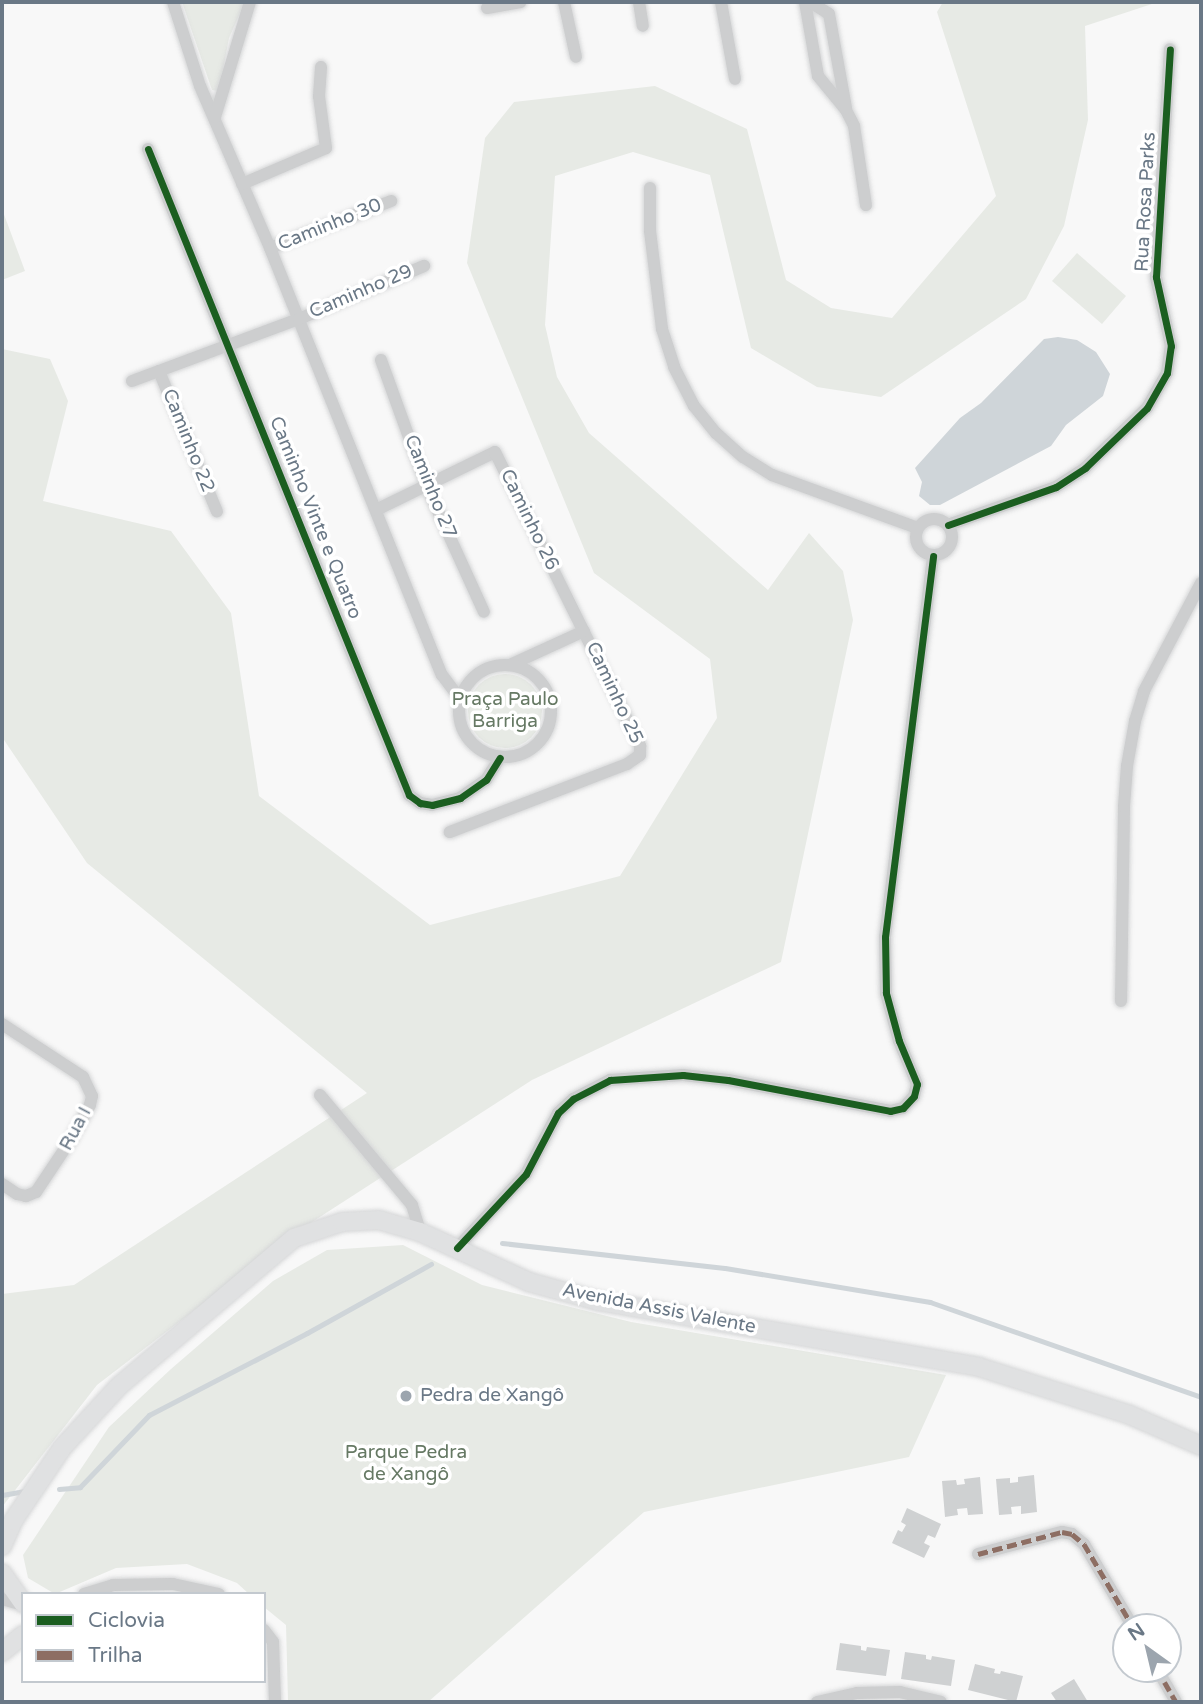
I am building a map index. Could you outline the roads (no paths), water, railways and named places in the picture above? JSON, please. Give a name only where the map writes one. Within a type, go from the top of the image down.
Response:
[{"type":"main road","name":"Avenida Assis Valente","points":[[2,1546],[13,1521],[40,1478],[86,1419],[119,1385],[248,1273],[294,1238],[342,1222],[379,1220],[420,1232],[529,1282],[597,1301],[979,1367],[1130,1415],[1201,1446]]},
{"type":"main road","points":[[2,1573],[21,1601]]},
{"type":"main road","points":[[2,1652],[16,1639]]},
{"type":"street","points":[[173,2],[200,86],[270,248],[442,675],[460,699]]},
{"type":"street","points":[[215,117],[250,2]]},
{"type":"street","points":[[487,8],[520,2]]},
{"type":"street","points":[[564,2],[576,57]]},
{"type":"street","points":[[639,2],[643,26]]},
{"type":"street","points":[[721,2],[735,79]]},
{"type":"street","points":[[805,2],[818,76],[846,110],[854,126],[866,205]]},
{"type":"street","points":[[810,2],[829,14],[846,110]]},
{"type":"street","name":"Rua Rosa Parks","points":[[948,525],[1056,487],[1085,468],[1147,408],[1167,373],[1171,346],[1156,277],[1170,49]]},
{"type":"street","points":[[242,184],[326,148],[319,96],[321,67]]},
{"type":"street","name":"Caminho Vinte e Quatro","points":[[148,149],[409,796],[420,803],[432,805],[460,798],[486,780],[500,758]]},
{"type":"street","points":[[650,188],[650,231],[662,328],[674,367],[694,405],[716,433],[743,457],[772,475],[918,528]]},
{"type":"street","name":"Caminho 30","points":[[270,248],[390,201]]},
{"type":"street","name":"Caminho 29","points":[[132,381],[299,319],[424,266]]},
{"type":"street","name":"Caminho 27","points":[[381,360],[427,487],[484,612]]},
{"type":"street","name":"Caminho 22","points":[[159,370],[217,512]]},
{"type":"street","name":"Caminho 26","points":[[376,510],[495,452],[584,631]]},
{"type":"street","points":[[918,528],[932,519],[948,525],[953,536],[949,548],[933,556]]},
{"type":"street","points":[[918,528],[918,546],[933,556]]},
{"type":"street","points":[[457,1248],[526,1174],[558,1113],[573,1098],[610,1080],[633,1076],[694,1076],[890,1111],[903,1108],[914,1096],[917,1084],[895,1029],[886,993],[885,937],[933,556]]},
{"type":"street","points":[[1121,1001],[1124,806],[1135,721],[1144,691],[1201,583]]},
{"type":"street","name":"Caminho 25","points":[[450,832],[609,771],[640,755],[636,736],[584,631],[512,664]]},
{"type":"street","points":[[512,664],[538,679],[548,695],[551,713],[547,732],[535,746],[519,756],[500,758],[484,753],[471,744],[462,730],[458,715],[460,699],[475,676],[486,669],[512,664]]},
{"type":"street","name":"Rua I","points":[[2,1024],[83,1077],[92,1096],[72,1138],[36,1192],[26,1196],[17,1194],[2,1184]]},
{"type":"street","points":[[320,1095],[412,1205],[420,1232]]},
{"type":"street","points":[[978,1554],[1062,1532],[1072,1534],[1084,1544],[1125,1613]]},
{"type":"street","points":[[90,1592],[113,1585],[173,1584],[210,1592]]},
{"type":"street","points":[[2,1599],[21,1604]]},
{"type":"street","points":[[266,1633],[273,1642],[277,1681],[275,1702]]},
{"type":"street","points":[[1165,1683],[1176,1702]]},
{"type":"street","points":[[817,1702],[901,1692],[941,1702]]},
{"type":"waterway","points":[[502,1243],[725,1268],[930,1302],[1201,1397]]},
{"type":"waterway","points":[[59,1489],[80,1487],[149,1415],[307,1333],[431,1264]]},
{"type":"waterway","points":[[2,1495],[25,1491]]},
{"type":"place","name":"Pedra de Xangô","points":[[406,1396]]},
{"type":"park label","name":"Praça Paulo Barriga","points":[[505,711]]},
{"type":"park label","name":"Parque Pedra de Xangô","points":[[406,1464]]}]
